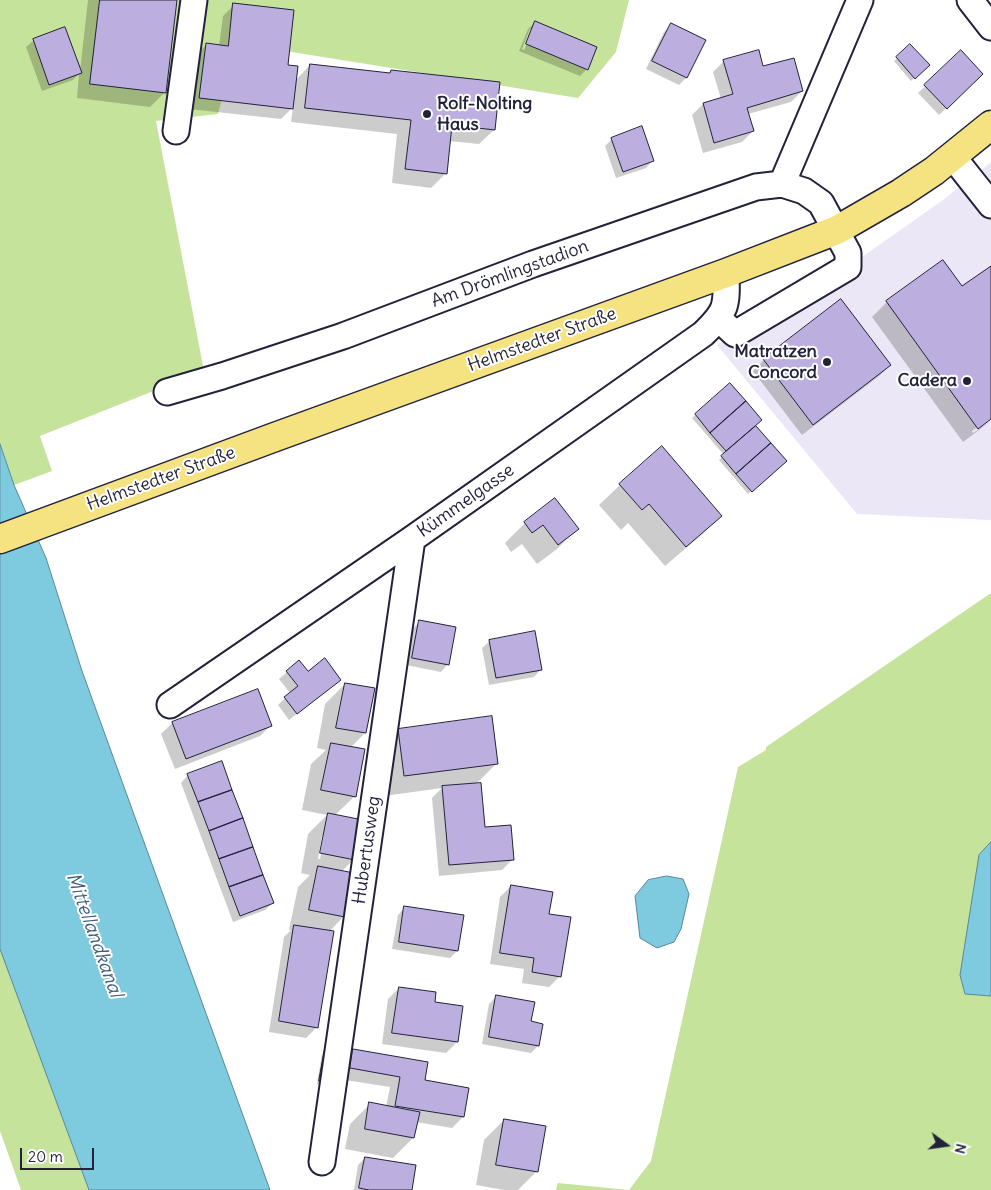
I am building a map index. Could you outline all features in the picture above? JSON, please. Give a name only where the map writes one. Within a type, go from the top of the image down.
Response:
[{"type":"main road","name":"Helmstedter Straße","points":[[0,539],[284,433],[726,273],[837,230],[901,193],[953,157],[991,125]]},
{"type":"street","points":[[176,131],[194,0]]},
{"type":"street","points":[[782,184],[860,0]]},
{"type":"street","points":[[970,0],[991,27]]},
{"type":"street","points":[[953,157],[991,205]]},
{"type":"street","name":"Am Drömlingstadion","points":[[167,392],[343,336],[533,264],[756,186],[782,184],[804,190],[821,203],[837,230],[848,253],[848,266],[735,334],[719,319]]},
{"type":"street","name":"Kümmelgasse","points":[[170,704],[412,539],[703,334],[719,319],[727,301],[726,273]]},
{"type":"street","name":"Hubertusweg","points":[[322,1162],[412,539]]},
{"type":"shaded area","points":[[991,162],[991,520],[857,514],[717,345],[766,313],[845,269],[943,200]]},
{"type":"green space","points":[[0,0],[629,0],[616,52],[578,98],[236,43],[218,114],[156,121],[204,371],[40,436],[52,471],[14,485],[0,444]]},
{"type":"green space","points":[[991,593],[991,1190],[629,1190],[651,1161],[738,767],[766,750],[766,747]]},
{"type":"green space","points":[[0,947],[89,1190],[21,1190],[0,1131]]},
{"type":"green space","points":[[558,1183],[629,1190],[556,1190]]},
{"type":"water","name":"Mittellandkanal","points":[[0,444],[14,485],[46,558],[82,671],[270,1190],[89,1190],[0,949]]},
{"type":"water","points":[[991,842],[991,996],[965,994],[960,975],[979,855]]},
{"type":"water","points":[[667,876],[683,879],[689,894],[681,929],[674,942],[657,948],[640,938],[635,896],[648,880]]},
{"type":"building","points":[[100,0],[177,0],[166,93],[90,84]]},
{"type":"building","points":[[233,3],[294,10],[288,65],[298,66],[293,109],[199,98],[206,43],[228,46]]},
{"type":"building","points":[[535,21],[597,47],[588,70],[526,44]]},
{"type":"building","points":[[671,23],[706,40],[687,78],[652,61]]},
{"type":"building","points":[[65,27],[82,73],[49,85],[33,39]]},
{"type":"building","points":[[910,44],[930,65],[915,79],[896,57]]},
{"type":"building","points":[[759,50],[763,66],[794,58],[803,91],[747,108],[754,131],[714,143],[703,103],[733,94],[723,60]]},
{"type":"building","points":[[961,50],[983,74],[947,109],[924,85]]},
{"type":"building","name":"Rolf-Nolting Haus","points":[[310,64],[390,73],[391,70],[500,82],[495,130],[452,125],[447,174],[405,169],[411,120],[305,108]]},
{"type":"building","points":[[642,126],[654,161],[623,172],[611,138]]},
{"type":"building","name":"Cadera","points":[[943,260],[962,286],[991,266],[991,419],[978,429],[886,301]]},
{"type":"building","name":"Matratzen Concord","points":[[841,299],[891,365],[813,425],[763,359]]},
{"type":"building","points":[[730,383],[746,401],[710,433],[695,414]]},
{"type":"building","points":[[746,401],[762,420],[726,451],[710,433]]},
{"type":"building","points":[[756,426],[771,443],[736,474],[721,456]]},
{"type":"building","points":[[771,443],[787,461],[752,492],[736,474]]},
{"type":"building","points":[[662,446],[722,516],[686,547],[649,504],[642,510],[619,484]]},
{"type":"building","points":[[555,498],[579,529],[558,545],[543,525],[532,533],[524,522]]},
{"type":"building","points":[[419,620],[456,627],[449,665],[412,658]]},
{"type":"building","points":[[535,631],[542,670],[496,678],[489,640]]},
{"type":"building","points":[[325,658],[341,680],[297,714],[284,697],[298,686],[286,671],[299,660],[308,671]]},
{"type":"building","points":[[345,683],[375,688],[366,733],[336,728]]},
{"type":"building","points":[[258,689],[272,726],[186,759],[172,722]]},
{"type":"building","points":[[492,716],[498,764],[404,776],[398,729]]},
{"type":"building","points":[[331,743],[365,749],[356,797],[321,790]]},
{"type":"building","points":[[222,761],[232,790],[198,802],[187,774]]},
{"type":"building","points":[[481,783],[485,827],[511,825],[514,860],[449,865],[442,786]]},
{"type":"building","points":[[232,790],[243,818],[209,831],[198,802]]},
{"type":"building","points":[[328,813],[363,820],[355,860],[320,853]]},
{"type":"building","points":[[243,818],[253,847],[219,859],[209,831]]},
{"type":"building","points":[[253,847],[263,875],[229,887],[219,859]]},
{"type":"building","points":[[318,866],[354,873],[345,917],[309,910]]},
{"type":"building","points":[[263,875],[274,903],[240,916],[229,887]]},
{"type":"building","points":[[511,885],[553,892],[549,914],[571,917],[561,977],[532,972],[534,958],[500,953]]},
{"type":"building","points":[[404,906],[464,915],[458,951],[399,942]]},
{"type":"building","points":[[294,925],[334,931],[318,1028],[279,1021]]},
{"type":"building","points":[[399,987],[436,992],[435,1002],[463,1006],[458,1042],[392,1033]]},
{"type":"building","points":[[496,995],[535,1002],[531,1021],[543,1024],[539,1046],[489,1037]]},
{"type":"building","points":[[325,1049],[333,1051],[327,1083],[319,1081]]},
{"type":"building","points":[[353,1049],[428,1062],[425,1080],[469,1088],[464,1117],[395,1106],[400,1077],[350,1068]]},
{"type":"building","points":[[369,1102],[420,1112],[414,1138],[365,1129]]},
{"type":"building","points":[[504,1119],[546,1126],[538,1172],[496,1165]]},
{"type":"building","points":[[365,1157],[416,1165],[412,1190],[369,1190],[359,1188]]},
{"type":"place","name":"Rolf-Nolting Haus","points":[[427,114]]},
{"type":"place","name":"Matratzen Concord","points":[[827,362]]},
{"type":"place","name":"Cadera","points":[[967,381]]}]
